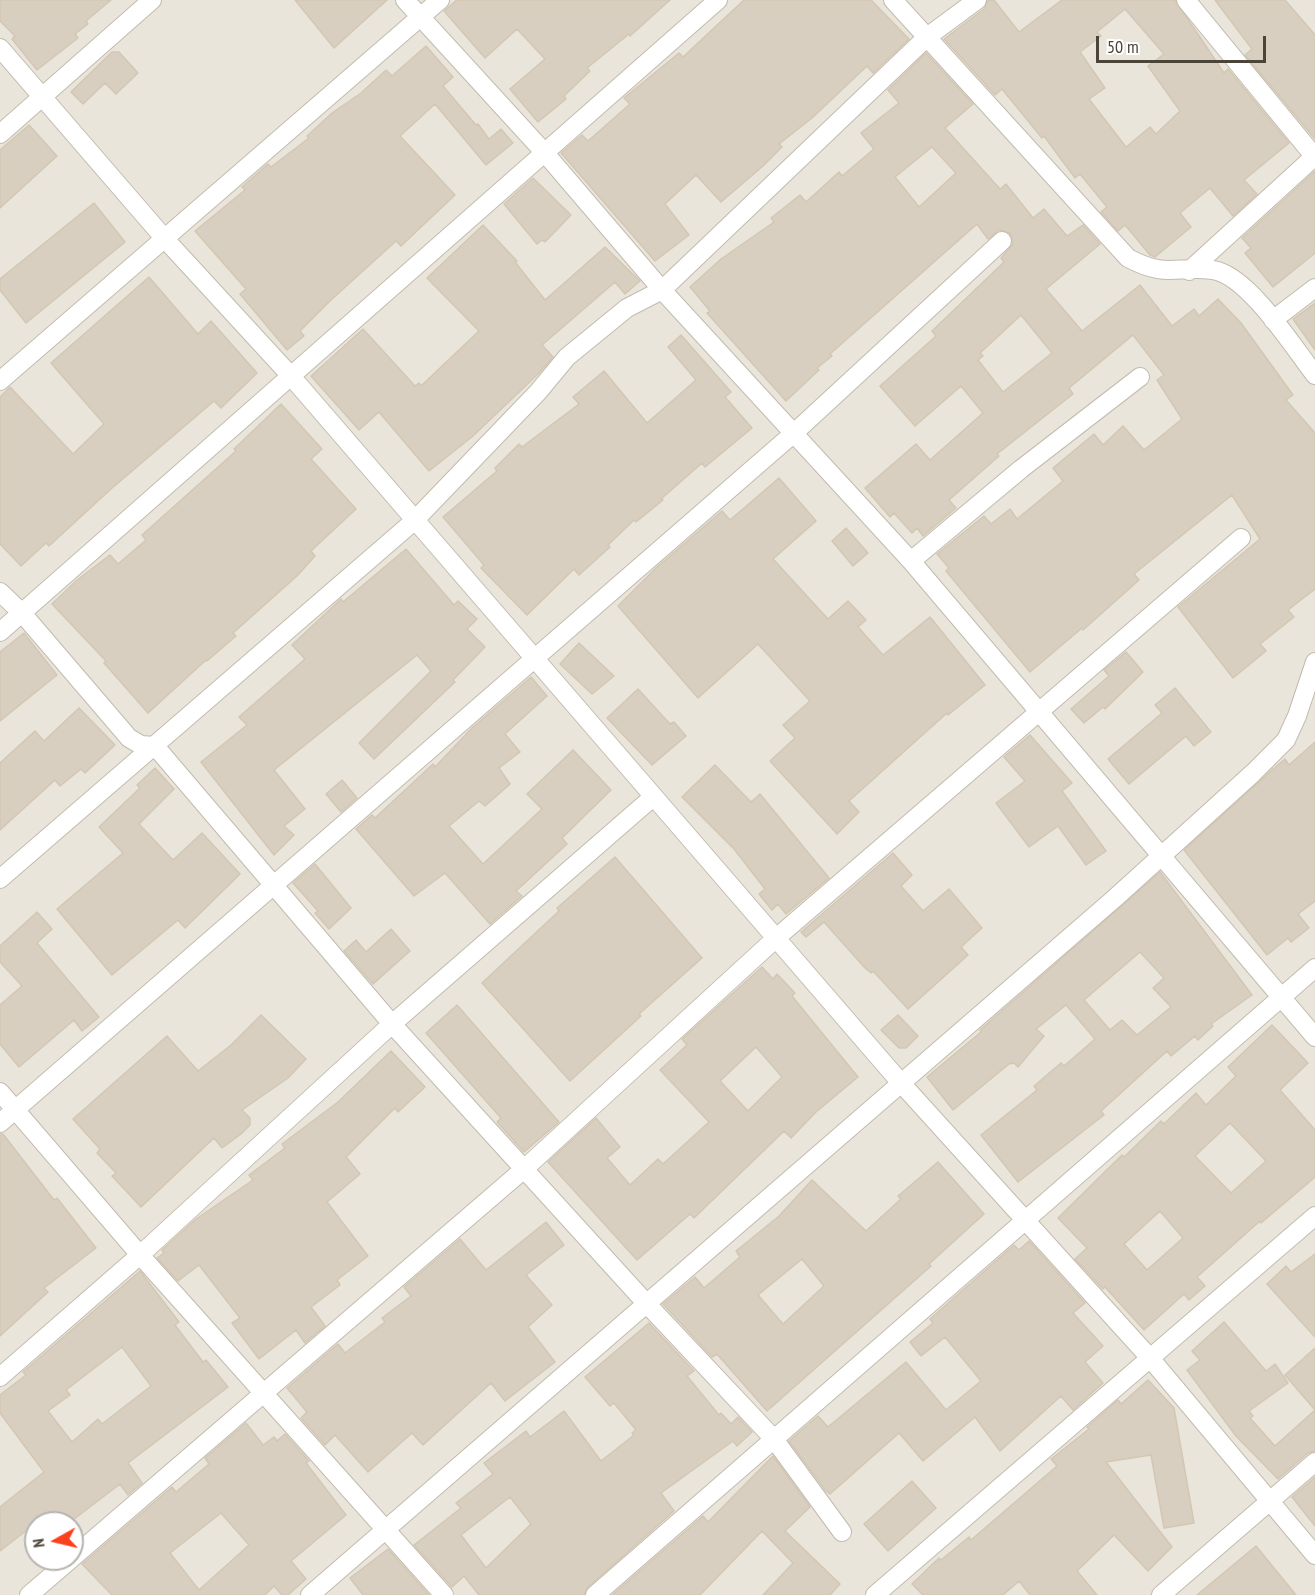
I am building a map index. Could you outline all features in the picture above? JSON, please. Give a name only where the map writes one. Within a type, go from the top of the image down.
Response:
[{"type":"street","points":[[0,134],[152,0]]},
{"type":"street","points":[[405,0],[544,152],[662,290],[911,561],[1315,1037]]},
{"type":"street","points":[[0,381],[440,0]]},
{"type":"street","points":[[0,632],[718,0]]},
{"type":"street","points":[[893,0],[1128,258],[1150,269],[1214,270],[1228,275],[1243,287],[1273,321],[1315,375]]},
{"type":"street","points":[[0,879],[414,521],[538,392],[567,357],[627,309],[662,290],[927,37],[977,0]]},
{"type":"street","points":[[1186,0],[1315,156],[1189,271]]},
{"type":"street","points":[[0,48],[165,239],[290,375],[901,1083],[1024,1222],[1150,1358],[1315,1555]]},
{"type":"street","points":[[0,1123],[532,658],[794,433],[1002,242]]},
{"type":"street","points":[[1273,321],[1315,288]]},
{"type":"street","points":[[911,561],[1021,469],[1140,377]]},
{"type":"street","points":[[84,1547],[523,1170],[775,939],[1241,538]]},
{"type":"street","points":[[0,592],[22,613],[129,738],[141,745],[154,746],[392,1024],[523,1170],[774,1439],[842,1532]]},
{"type":"street","points":[[310,1595],[1160,857],[1286,740],[1315,663]]},
{"type":"street","points":[[0,1377],[140,1255],[392,1024],[653,797]]},
{"type":"street","points":[[595,1595],[1315,968]]},
{"type":"street","points":[[0,1092],[140,1255],[266,1392],[444,1595]]},
{"type":"street","points":[[875,1595],[1315,1216]]},
{"type":"street","points":[[1161,1595],[1315,1462]]},
{"type":"street","points":[[28,1595],[56,1571]]},
{"type":"shaded area","points":[[0,0],[1315,0],[1315,1595],[0,1595]]},
{"type":"building","points":[[0,0],[111,0],[86,21],[88,24],[75,34],[78,38],[37,70],[12,39],[15,36],[0,21]]},
{"type":"building","points":[[295,0],[387,0],[334,48]]},
{"type":"building","points":[[457,0],[670,0],[630,36],[629,34],[587,68],[590,71],[564,96],[566,99],[538,122],[510,89],[545,59],[517,29],[485,58],[444,11]]},
{"type":"building","points":[[744,0],[871,0],[909,39],[873,73],[867,66],[812,118],[779,144],[782,147],[763,166],[721,202],[696,175],[665,204],[689,235],[655,261],[561,153],[582,135],[588,141],[630,104],[624,98],[679,53],[683,57]]},
{"type":"building","points":[[988,0],[994,0],[1019,32],[1062,0],[1175,0],[1224,73],[1228,69],[1289,143],[1244,180],[1257,194],[1233,216],[1210,188],[1180,213],[1191,227],[1155,257],[1150,255],[1125,225],[1118,231],[1101,212],[1107,207],[1080,174],[1075,178],[1044,136],[1042,138],[1002,89],[995,95],[944,39],[984,9]],"holes":[[[1125,9],[1164,54],[1148,66],[1180,111],[1156,134],[1150,127],[1126,147],[1089,99],[1105,88],[1080,52],[1101,36],[1097,32]]]},
{"type":"building","points":[[1215,0],[1285,0],[1315,35],[1315,139],[1245,55],[1252,49]]},
{"type":"building","points":[[426,46],[453,77],[443,86],[476,125],[478,124],[489,139],[501,129],[513,143],[486,165],[435,104],[400,136],[455,195],[401,246],[396,241],[331,300],[300,331],[304,336],[287,350],[240,294],[246,289],[195,231],[245,190],[242,187],[268,164],[271,167],[309,138],[307,136],[332,113],[361,93],[386,70],[392,76]]},
{"type":"building","points":[[112,52],[119,52],[138,73],[116,94],[105,83],[83,104],[71,92]]},
{"type":"building","points":[[926,53],[973,104],[945,128],[1000,189],[1006,184],[1033,218],[1044,209],[1067,236],[1083,225],[1100,244],[1046,289],[1082,331],[1140,285],[1172,326],[1194,309],[1199,316],[1218,299],[1241,323],[1293,395],[1286,400],[1315,433],[1315,589],[1288,610],[1294,617],[1260,644],[1266,651],[1233,678],[1178,607],[1260,539],[1232,495],[1134,574],[1139,580],[1083,630],[1082,628],[1030,672],[946,571],[949,568],[937,554],[984,516],[991,524],[1010,509],[1017,519],[1063,481],[1053,468],[1094,434],[1103,445],[1123,426],[1144,450],[1182,419],[1157,380],[1164,375],[1133,335],[1069,388],[1073,394],[997,454],[999,456],[949,500],[956,508],[923,536],[917,528],[912,533],[894,513],[890,517],[865,488],[916,444],[930,460],[983,413],[961,386],[915,426],[880,386],[936,336],[932,331],[1004,262],[1001,258],[1013,244],[1010,233],[999,230],[988,239],[977,224],[830,354],[832,356],[817,368],[819,370],[786,401],[707,313],[710,311],[690,287],[721,259],[774,222],[771,218],[800,195],[806,202],[839,172],[842,176],[874,149],[861,133],[899,103],[888,90]],"holes":[[[932,147],[956,173],[919,207],[895,177]],[[1021,315],[1052,353],[1003,392],[978,360],[983,356],[980,353]]]},
{"type":"building","points":[[29,125],[57,156],[0,208],[0,150]]},
{"type":"building","points":[[1315,171],[1315,253],[1273,287],[1245,253],[1251,248],[1242,238]]},
{"type":"building","points":[[533,178],[571,215],[545,242],[542,240],[537,244],[504,204]]},
{"type":"building","points":[[94,203],[125,242],[26,323],[0,290],[0,279]]},
{"type":"building","points":[[483,225],[517,261],[515,262],[545,300],[605,247],[640,281],[625,294],[615,282],[542,345],[553,357],[539,373],[473,436],[429,471],[379,412],[359,430],[311,376],[363,329],[415,386],[419,383],[421,386],[479,331],[427,278]]},
{"type":"building","points":[[149,277],[198,334],[211,321],[257,373],[221,408],[214,401],[111,489],[49,546],[46,543],[21,566],[0,544],[0,397],[10,387],[73,454],[104,424],[51,363]]},
{"type":"building","points":[[1315,303],[1315,350],[1293,319]]},
{"type":"building","points":[[681,335],[731,392],[725,397],[752,428],[705,467],[702,463],[661,499],[663,500],[636,522],[634,520],[608,545],[610,547],[579,575],[574,569],[527,615],[481,568],[484,565],[443,517],[497,471],[495,468],[519,444],[522,447],[579,404],[573,397],[604,371],[647,423],[696,380],[668,347]]},
{"type":"building","points":[[281,404],[322,449],[311,459],[356,509],[311,551],[315,556],[297,576],[233,633],[236,636],[148,713],[104,663],[106,661],[52,604],[77,580],[110,555],[118,564],[146,540],[142,535],[236,451],[234,449]]},
{"type":"building","points":[[779,478],[816,521],[773,559],[828,619],[848,601],[866,620],[858,627],[883,655],[930,617],[985,685],[948,715],[947,713],[849,801],[859,812],[837,834],[770,761],[795,738],[783,725],[810,701],[758,644],[698,698],[618,606],[657,567],[722,511],[730,520]]},
{"type":"building","points":[[846,528],[868,553],[853,566],[832,541]]},
{"type":"building","points":[[406,549],[454,605],[458,601],[477,619],[467,629],[485,647],[453,680],[455,682],[374,759],[359,743],[431,671],[417,655],[274,770],[305,809],[284,826],[294,835],[274,855],[201,762],[247,725],[239,717],[305,659],[292,645],[341,599],[343,602]]},
{"type":"building","points":[[24,633],[57,675],[0,721],[0,652]]},
{"type":"building","points":[[579,643],[614,676],[592,694],[560,664]]},
{"type":"building","points":[[1126,652],[1143,672],[1105,709],[1103,707],[1084,723],[1071,709],[1109,676],[1104,670]]},
{"type":"building","points":[[531,677],[547,696],[505,734],[520,752],[499,768],[510,784],[485,806],[479,801],[449,826],[483,864],[542,809],[527,794],[573,750],[611,790],[562,838],[567,844],[516,891],[522,896],[490,924],[445,873],[414,896],[356,829],[372,815],[375,818],[433,764],[435,767],[472,728]]},
{"type":"building","points":[[1175,688],[1211,732],[1194,746],[1186,736],[1129,784],[1108,759],[1162,713],[1155,705]]},
{"type":"building","points":[[638,689],[670,724],[674,722],[686,736],[652,765],[607,718]]},
{"type":"building","points":[[79,708],[115,745],[85,773],[81,769],[60,786],[55,780],[0,830],[0,763],[35,731],[44,741]]},
{"type":"building","points":[[1030,735],[1072,783],[1062,791],[1106,851],[1086,865],[1058,826],[1029,847],[996,803],[1025,781],[1004,757]]},
{"type":"building","points":[[1315,742],[1315,901],[1298,914],[1309,928],[1291,942],[1288,938],[1267,955],[1184,850],[1285,759],[1289,765]]},
{"type":"building","points":[[715,765],[751,802],[760,794],[829,878],[786,914],[778,904],[772,910],[759,894],[765,889],[734,849],[682,797]]},
{"type":"building","points":[[155,768],[174,789],[139,824],[173,860],[202,833],[240,874],[185,928],[178,920],[112,975],[57,909],[123,853],[99,827],[140,788],[137,785]]},
{"type":"building","points":[[342,780],[357,798],[341,812],[326,794]]},
{"type":"building","points":[[893,853],[912,875],[901,886],[923,911],[949,889],[982,928],[961,947],[968,955],[908,1009],[873,971],[871,973],[865,968],[824,922],[806,937],[801,932]]},
{"type":"building","points":[[615,857],[702,958],[639,1014],[641,1016],[570,1081],[482,983],[559,911],[557,908]]},
{"type":"building","points":[[315,864],[351,908],[329,929],[315,913],[318,911],[293,883]]},
{"type":"building","points":[[1160,872],[1252,995],[1211,1024],[1213,1026],[1198,1040],[1195,1036],[1171,1056],[1167,1051],[1101,1111],[1104,1115],[1018,1182],[981,1135],[1037,1090],[1034,1086],[1061,1063],[1064,1066],[1095,1039],[1066,1005],[1036,1029],[1044,1036],[1018,1067],[1014,1063],[1009,1064],[953,1110],[927,1077],[981,1032],[980,1030]],"holes":[[[1140,952],[1164,978],[1153,988],[1171,1007],[1137,1035],[1122,1020],[1110,1030],[1084,1000]]]},
{"type":"building","points":[[37,912],[52,929],[37,943],[99,1017],[82,1031],[74,1020],[19,1067],[0,1044],[0,1005],[22,986],[0,962],[0,946]]},
{"type":"building","points":[[391,929],[410,951],[373,984],[344,951],[356,940],[366,952]]},
{"type":"building","points":[[762,967],[773,979],[777,974],[795,993],[792,996],[858,1077],[816,1112],[791,1138],[784,1131],[694,1218],[690,1214],[637,1260],[548,1162],[596,1118],[620,1147],[607,1158],[630,1185],[658,1159],[663,1164],[709,1122],[660,1070],[687,1045],[682,1039]],"holes":[[[756,1047],[782,1077],[748,1111],[720,1081]]]},
{"type":"building","points":[[457,1005],[559,1122],[524,1152],[497,1122],[501,1118],[426,1033]]},
{"type":"building","points":[[261,1015],[306,1059],[288,1078],[242,1110],[250,1118],[250,1125],[241,1134],[222,1148],[214,1138],[141,1207],[112,1176],[116,1173],[97,1153],[100,1149],[73,1119],[167,1036],[198,1071],[231,1045]]},
{"type":"building","points":[[898,1015],[918,1036],[906,1048],[899,1048],[881,1030]]},
{"type":"building","points":[[1272,1025],[1308,1063],[1280,1090],[1315,1130],[1315,1177],[1261,1223],[1260,1221],[1197,1277],[1205,1286],[1189,1300],[1184,1294],[1144,1330],[1105,1287],[1103,1289],[1075,1259],[1087,1248],[1058,1218],[1122,1155],[1124,1157],[1161,1121],[1164,1124],[1196,1093],[1206,1105],[1236,1076],[1228,1067]],"holes":[[[1230,1123],[1266,1161],[1231,1193],[1195,1156]],[[1160,1211],[1183,1238],[1147,1270],[1124,1244]]]},
{"type":"building","points":[[391,1051],[425,1087],[398,1112],[395,1108],[346,1157],[360,1174],[327,1202],[368,1256],[337,1280],[340,1285],[311,1307],[325,1326],[305,1343],[296,1330],[259,1359],[232,1323],[240,1318],[199,1265],[178,1281],[157,1258],[164,1253],[162,1250],[196,1219],[253,1180],[249,1175],[285,1148],[282,1144],[338,1102]]},
{"type":"building","points":[[0,1134],[3,1134],[54,1200],[57,1198],[96,1248],[44,1288],[48,1292],[0,1336]]},
{"type":"building","points":[[938,1162],[984,1214],[929,1264],[931,1266],[767,1411],[717,1354],[712,1357],[663,1304],[695,1277],[704,1288],[740,1257],[736,1251],[779,1216],[812,1180],[866,1231],[901,1199],[898,1196]],"holes":[[[802,1259],[824,1286],[783,1324],[758,1295]]]},
{"type":"building","points":[[546,1222],[564,1245],[526,1275],[552,1305],[528,1327],[555,1362],[505,1401],[491,1383],[423,1445],[412,1433],[368,1472],[335,1435],[325,1445],[301,1418],[307,1412],[287,1388],[338,1344],[345,1353],[385,1322],[382,1318],[411,1296],[404,1287],[460,1239],[486,1270]]},
{"type":"building","points":[[1029,1241],[1085,1303],[1073,1313],[1103,1346],[1085,1362],[1103,1383],[1073,1410],[1061,1396],[1000,1451],[975,1417],[923,1461],[899,1433],[830,1494],[826,1491],[789,1441],[818,1416],[828,1427],[906,1362],[946,1410],[981,1381],[945,1337],[921,1356],[910,1342],[933,1323],[930,1319],[1014,1245],[1019,1250]]},
{"type":"building","points":[[1315,1254],[1315,1337],[1267,1284],[1286,1266],[1291,1272]]},
{"type":"building","points":[[140,1271],[179,1322],[175,1325],[203,1362],[206,1360],[228,1387],[128,1463],[142,1483],[128,1495],[120,1484],[84,1512],[24,1511],[24,1532],[0,1551],[0,1507],[44,1472],[0,1413],[0,1395],[26,1375],[23,1372]],"holes":[[[122,1347],[151,1386],[102,1424],[98,1419],[72,1442],[48,1411],[70,1395],[66,1390]]]},
{"type":"building","points":[[1224,1322],[1266,1371],[1275,1364],[1288,1383],[1249,1411],[1253,1416],[1250,1418],[1275,1446],[1315,1410],[1315,1451],[1308,1453],[1278,1479],[1236,1436],[1187,1370],[1200,1360],[1192,1351]]},
{"type":"building","points":[[649,1323],[694,1371],[687,1376],[719,1415],[721,1413],[731,1424],[738,1417],[752,1432],[737,1446],[733,1441],[661,1493],[674,1511],[588,1587],[584,1595],[479,1595],[464,1576],[452,1587],[414,1545],[461,1508],[456,1503],[493,1474],[484,1463],[526,1431],[530,1437],[564,1411],[601,1461],[634,1435],[632,1433],[636,1430],[614,1403],[610,1406],[585,1377]],"holes":[[[510,1497],[531,1524],[486,1568],[461,1535]]]},
{"type":"building","points":[[1315,1348],[1315,1410],[1285,1375]]},
{"type":"building","points":[[1148,1380],[1174,1408],[1194,1523],[1164,1528],[1151,1455],[1106,1462],[1172,1547],[1148,1571],[1114,1535],[1077,1571],[1097,1595],[1030,1595],[1019,1581],[1003,1595],[923,1595],[912,1584],[939,1558],[941,1560],[969,1537],[971,1540],[1057,1466],[1051,1459],[1089,1429],[1087,1427],[1118,1400],[1121,1404]]},
{"type":"building","points":[[246,1423],[263,1445],[274,1437],[277,1441],[285,1434],[309,1461],[306,1463],[346,1515],[291,1561],[306,1579],[288,1595],[282,1595],[274,1586],[265,1595],[112,1595],[84,1566],[84,1562],[172,1487],[176,1492],[209,1464],[205,1458]],"holes":[[[221,1513],[249,1545],[199,1590],[170,1553]]]},
{"type":"building","points":[[773,1456],[810,1507],[785,1531],[840,1584],[830,1595],[763,1595],[793,1563],[762,1531],[700,1595],[612,1595],[703,1516],[708,1522]]},
{"type":"building","points":[[1315,1477],[1315,1526],[1292,1497]]},
{"type":"building","points":[[912,1481],[936,1508],[888,1551],[864,1524]]},
{"type":"building","points":[[1256,1546],[1296,1595],[1197,1595]]},
{"type":"building","points":[[388,1549],[429,1595],[363,1595],[350,1578]]}]
